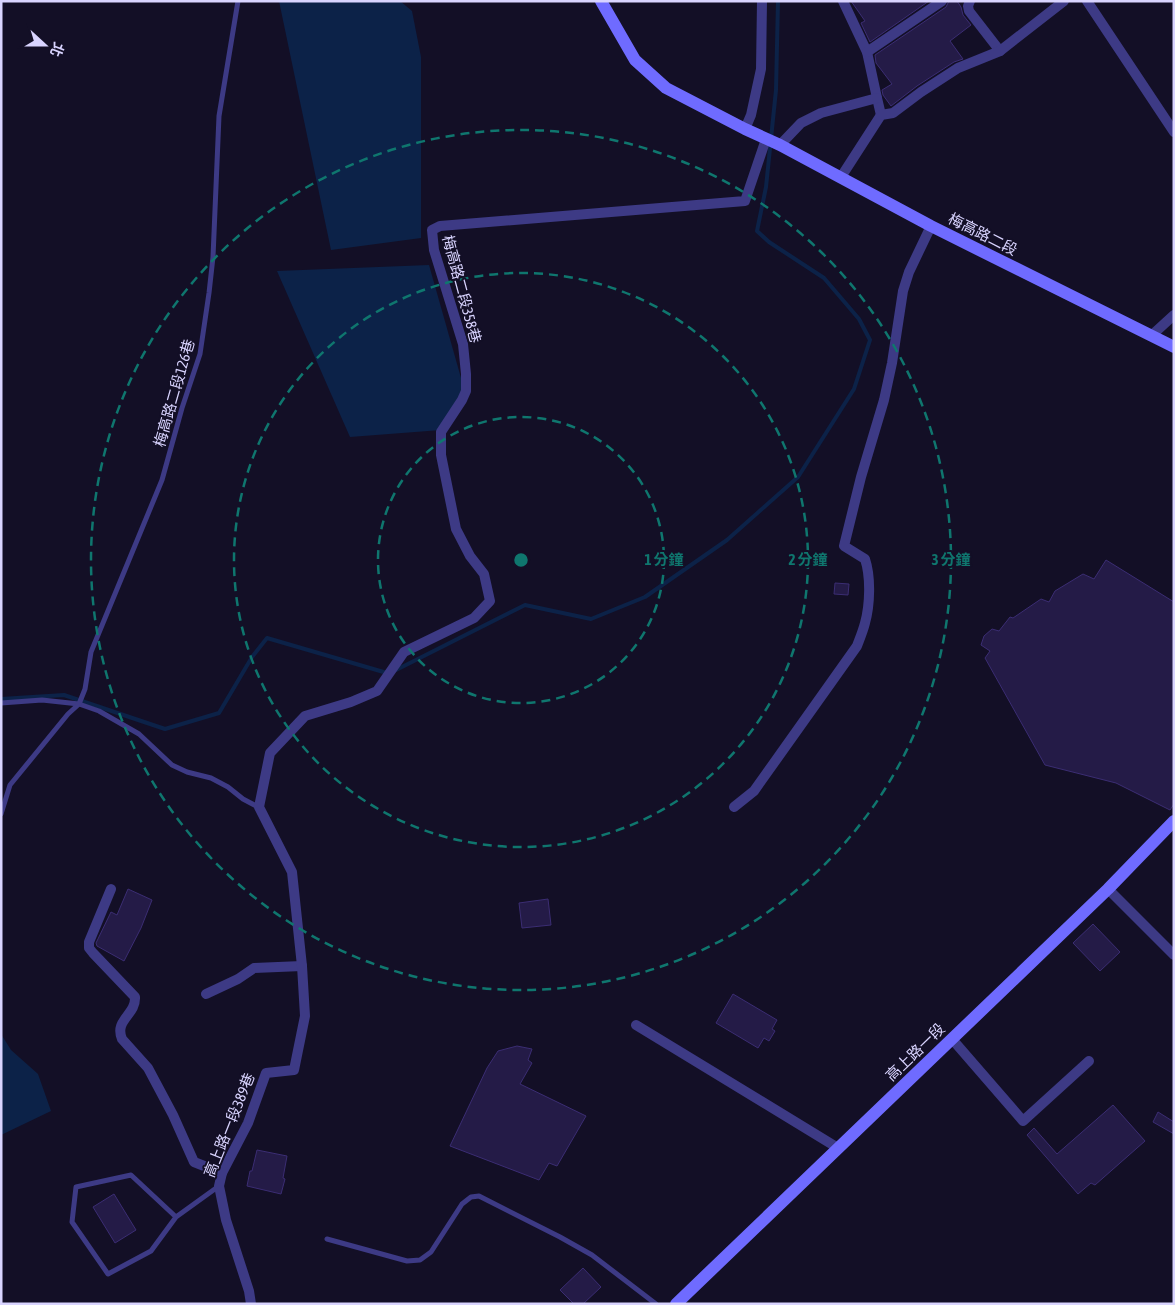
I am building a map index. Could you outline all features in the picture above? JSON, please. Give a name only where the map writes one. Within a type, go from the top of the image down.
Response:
[{"type":"street","points":[[601,1],[635,60],[666,88],[766,139]]},
{"type":"street","points":[[745,129],[751,115],[761,69],[762,1]]},
{"type":"street","points":[[841,177],[881,115],[867,52],[843,1]]},
{"type":"street","points":[[867,52],[942,1]]},
{"type":"street","points":[[970,1],[968,6],[969,12],[1000,51]]},
{"type":"street","points":[[881,115],[893,113],[958,68],[1000,51],[1064,1]]},
{"type":"street","points":[[1087,1],[1174,132]]},
{"type":"street","points":[[780,145],[802,124],[821,113],[877,98]]},
{"type":"street","name":"梅高路二段","points":[[766,139],[931,226],[1174,347]]},
{"type":"street","name":"梅高路二段358巷","points":[[259,807],[270,753],[305,716],[351,702],[377,691],[404,652],[474,618],[490,601],[484,574],[470,556],[456,529],[441,456],[441,432],[466,391],[466,374],[463,344],[434,250],[432,230],[440,226],[745,201],[766,139]]},
{"type":"street","points":[[734,807],[754,791],[857,646],[866,622],[869,589],[868,567],[865,559],[844,546],[861,477],[884,400],[892,363],[902,291],[908,272],[931,226]]},
{"type":"street","points":[[1151,336],[1174,315]]},
{"type":"street","name":"高上路一段389巷","points":[[251,1304],[218,1186],[222,1173],[248,1123],[266,1073],[294,1070],[305,1016],[302,966],[292,872],[259,807]]},
{"type":"street","name":"高上路一段","points":[[676,1304],[1108,889],[1174,821]]},
{"type":"street","points":[[112,888],[89,942],[93,953],[135,997],[133,1008],[120,1025],[120,1035],[148,1068],[194,1162],[222,1173]]},
{"type":"street","points":[[1108,889],[1174,955]]},
{"type":"street","points":[[206,994],[238,979],[254,968],[302,966]]},
{"type":"street","points":[[636,1025],[838,1148]]},
{"type":"street","points":[[952,1039],[1023,1120],[1089,1061]]},
{"type":"lane","name":"梅高路二段126巷","points":[[1,814],[10,785],[68,714],[79,704],[86,689],[91,652],[162,480],[182,408],[200,354],[210,293],[213,257],[219,116],[238,1]]},
{"type":"lane","points":[[1,703],[42,700],[79,704],[99,712],[139,734],[172,765],[187,772],[211,778],[259,807]]},
{"type":"lane","points":[[176,1217],[131,1175],[76,1186],[72,1222],[108,1274],[151,1251],[176,1217],[218,1186]]},
{"type":"lane","points":[[327,1240],[406,1261],[420,1260],[431,1252],[462,1204],[471,1197],[479,1196],[592,1255],[656,1304]]},
{"type":"water","points":[[279,1],[400,1],[412,11],[421,57],[421,238],[331,250]]},
{"type":"water","points":[[429,265],[465,392],[441,430],[350,437],[277,271]]},
{"type":"water","points":[[1,1034],[11,1050],[38,1074],[51,1111],[1,1135]]},
{"type":"building","points":[[851,1],[929,1],[870,42],[861,23],[865,21]]},
{"type":"building","points":[[949,1],[957,1],[963,15],[971,25],[950,41],[963,59],[954,62],[917,86],[891,106],[883,95],[882,90],[892,84],[876,63],[875,55],[946,7]]},
{"type":"building","points":[[1106,560],[1174,602],[1174,804],[1170,810],[1116,783],[1045,765],[985,658],[990,651],[981,645],[984,636],[992,629],[999,631],[1010,617],[1013,618],[1041,599],[1049,602],[1055,591],[1083,574],[1094,579]]},
{"type":"building","points":[[835,583],[849,584],[848,595],[834,594]]},
{"type":"building","points":[[128,889],[152,900],[141,928],[124,961],[97,946],[96,943],[111,912],[117,915]]},
{"type":"building","points":[[548,899],[551,925],[522,928],[519,903]]},
{"type":"building","points":[[1093,924],[1120,952],[1100,971],[1073,943]]},
{"type":"building","points":[[733,994],[777,1020],[772,1029],[775,1031],[769,1041],[764,1038],[758,1048],[716,1023]]},
{"type":"building","points":[[517,1046],[532,1049],[528,1060],[532,1063],[520,1084],[586,1116],[557,1166],[549,1163],[539,1180],[450,1146],[487,1068],[498,1051]]},
{"type":"building","points":[[1113,1105],[1145,1141],[1095,1185],[1091,1183],[1078,1194],[1027,1135],[1034,1128],[1057,1154]]},
{"type":"building","points":[[1158,1112],[1174,1122],[1174,1134],[1153,1122]]},
{"type":"building","points":[[257,1150],[287,1156],[283,1178],[285,1179],[281,1194],[247,1186]]},
{"type":"building","points":[[114,1194],[136,1230],[115,1243],[93,1207]]},
{"type":"building","points":[[583,1268],[601,1287],[583,1304],[574,1304],[560,1290]]},
{"type":"waterway","points":[[396,670],[525,605],[591,619],[645,597],[727,540],[798,477],[854,389],[870,340],[859,319],[824,278],[769,242],[757,231],[766,187],[776,90],[778,1]]},
{"type":"waterway","points":[[1,699],[64,695],[165,729],[219,713],[252,657],[267,638],[387,673]]}]
